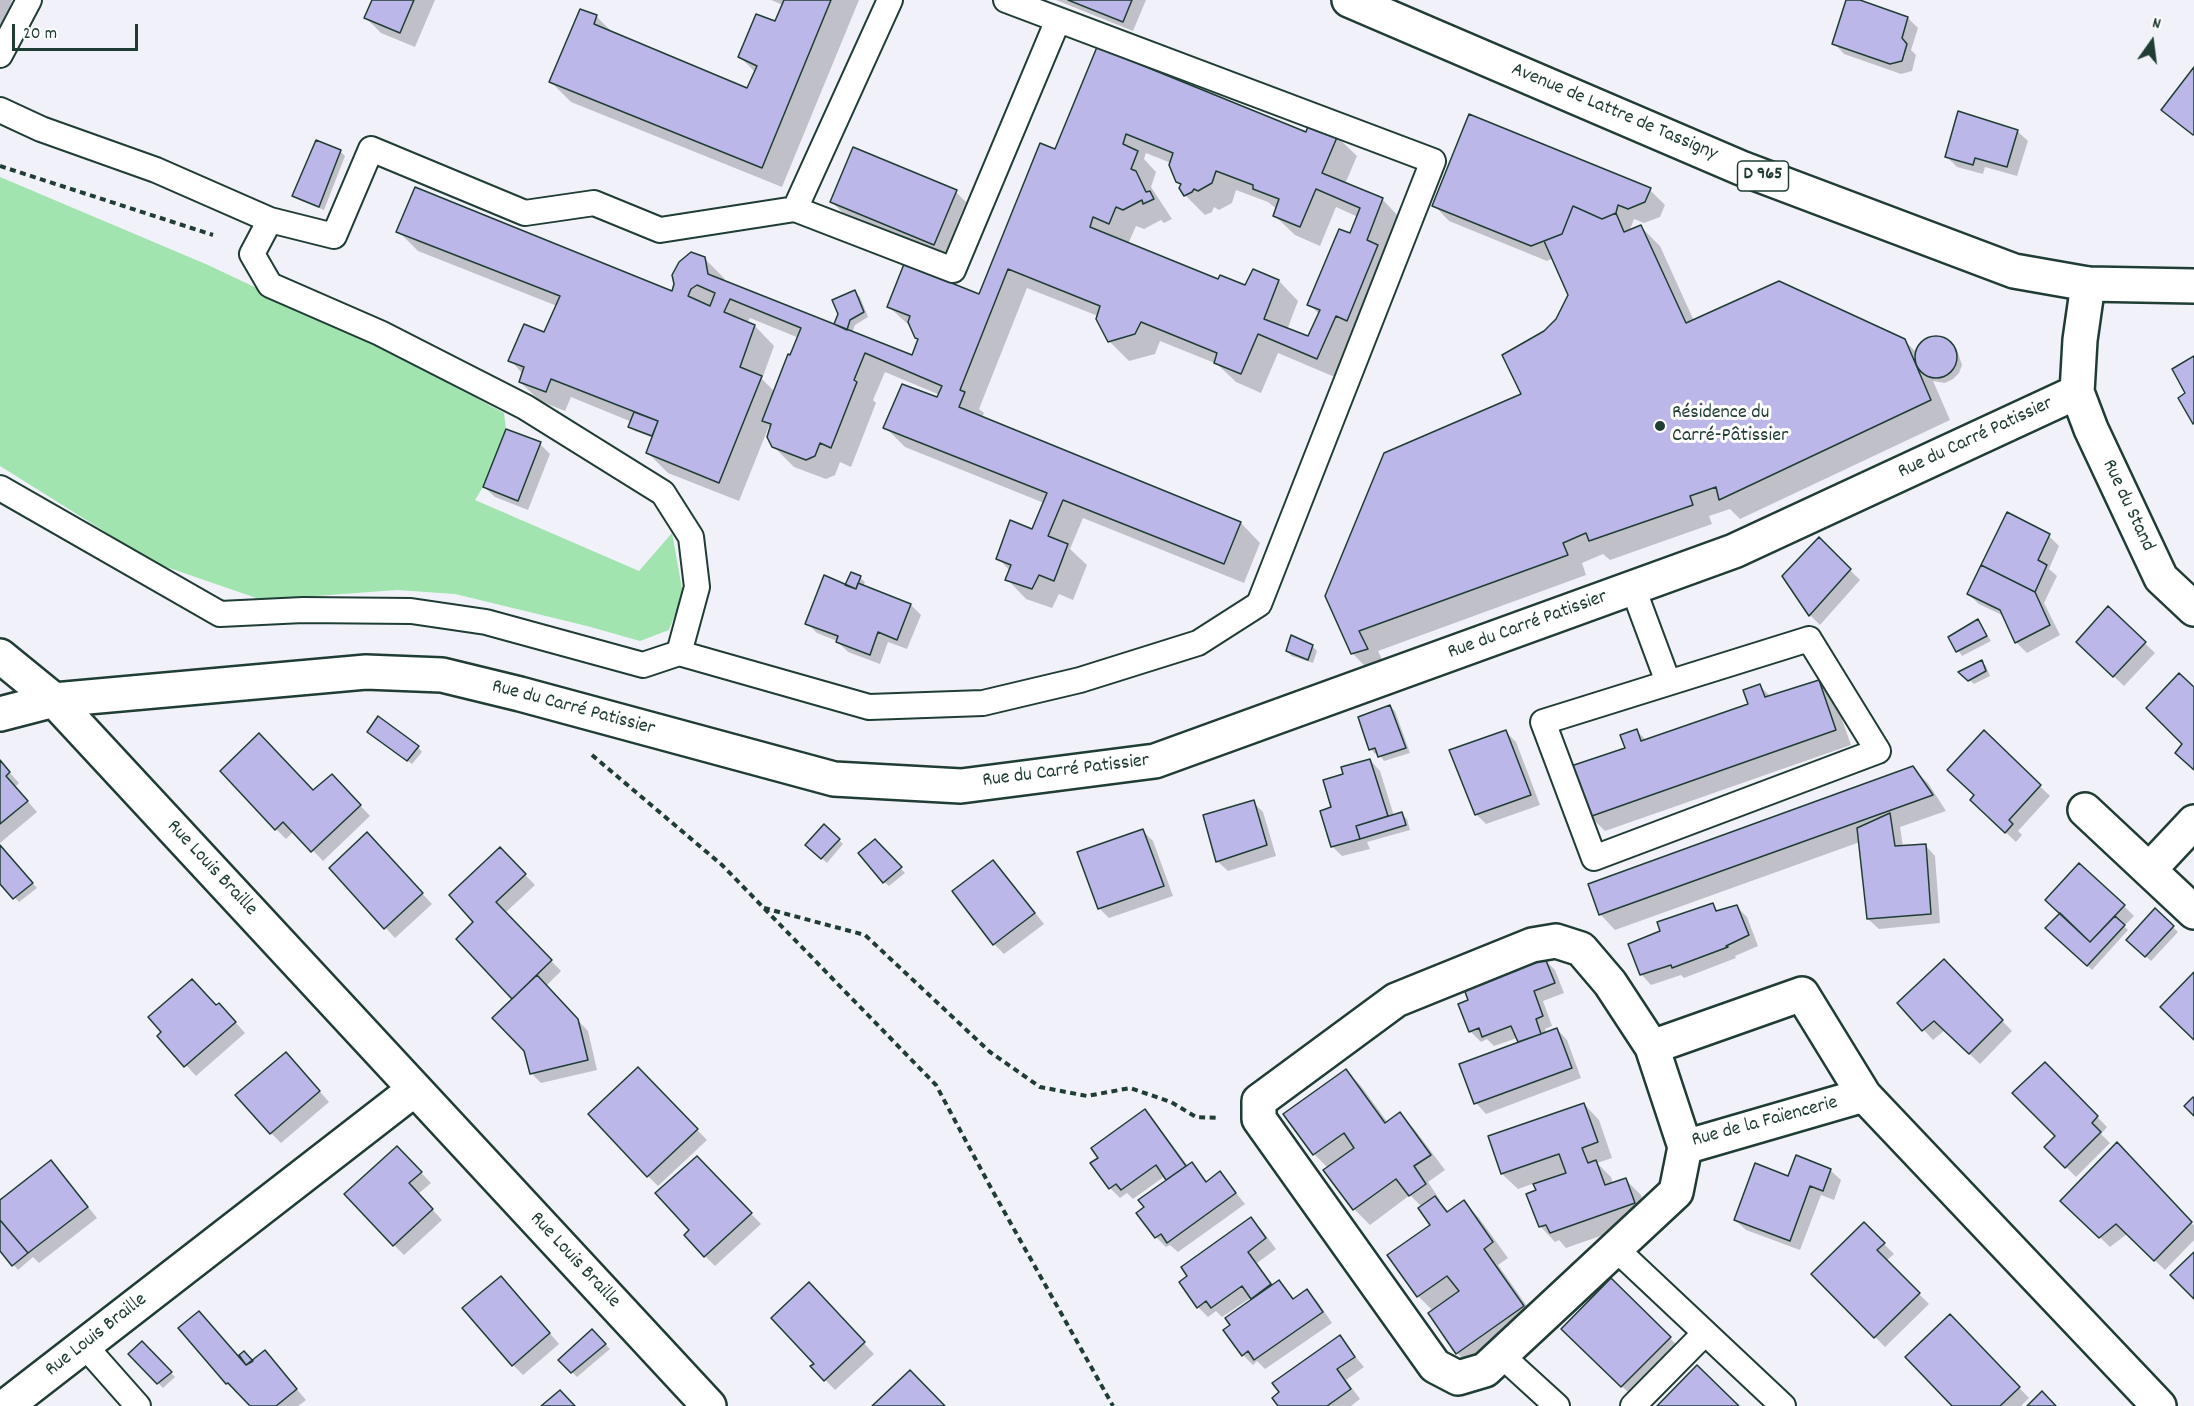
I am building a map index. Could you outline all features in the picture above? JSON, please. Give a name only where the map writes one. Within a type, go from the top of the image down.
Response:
[{"type":"street","name":"Avenue de Lattre de Tassigny","points":[[1349,0],[1741,168],[2014,271],[2088,284],[2194,286]]},
{"type":"street","name":"Rue du Carré Patissier","points":[[0,714],[54,700],[366,672],[442,675],[834,779],[961,786],[1155,761],[1734,551],[2077,392],[2080,340],[2088,284]]},
{"type":"street","name":"Rue du Stand","points":[[2077,392],[2091,429],[2161,578],[2194,609]]},
{"type":"street","name":"Rue Louis Braille","points":[[0,656],[54,700],[709,1406]]},
{"type":"street","points":[[2085,810],[2194,912]]},
{"type":"street","points":[[2149,870],[2194,822]]},
{"type":"street","points":[[1653,1047],[1610,983],[1581,949],[1556,941],[1532,945],[1396,1000],[1259,1101],[1259,1119],[1436,1366],[1458,1378],[1485,1370],[1676,1192],[1685,1148]]},
{"type":"street","name":"Rue de la Faïencerie","points":[[1864,1095],[1685,1148],[1653,1047],[1802,994],[1864,1095],[2159,1406]]},
{"type":"street","name":"Rue Louis Braille","points":[[6,1406],[415,1089]]},
{"type":"lane","points":[[0,55],[29,0]]},
{"type":"lane","points":[[795,209],[890,0]]},
{"type":"lane","points":[[0,488],[220,614],[303,610],[411,611],[486,622],[643,665],[679,653],[869,707],[983,703],[1080,680],[1198,643],[1259,604],[1433,160],[1006,0]]},
{"type":"lane","points":[[0,110],[41,129],[156,170],[270,220],[334,236],[370,149],[525,213],[594,202],[660,230],[795,209],[953,270],[1058,20]]},
{"type":"lane","points":[[270,220],[252,254],[270,285],[380,333],[525,406],[663,493],[691,537],[697,587],[679,653]]},
{"type":"lane","points":[[1633,588],[1668,682]]},
{"type":"lane","points":[[1809,639],[1878,750],[1593,858],[1544,722],[1668,682],[1809,639]]},
{"type":"lane","points":[[1615,1248],[1783,1406]]},
{"type":"lane","points":[[1633,1406],[1705,1333]]},
{"type":"lane","points":[[84,1345],[138,1406]]},
{"type":"lane","points":[[1501,1355],[1557,1406]]},
{"type":"path","points":[[0,166],[202,232],[257,245]]},
{"type":"path","points":[[590,754],[722,865],[936,1085],[1113,1406]]},
{"type":"path","points":[[763,907],[865,935],[990,1052],[1040,1088],[1087,1096],[1130,1088],[1171,1101],[1196,1117],[1259,1119]]},
{"type":"green space","points":[[0,177],[208,265],[379,346],[504,413],[506,429],[483,487],[475,500],[639,571],[672,533],[683,594],[669,630],[640,641],[455,594],[397,590],[262,600],[155,563],[0,466]]},
{"type":"building","points":[[372,0],[414,0],[400,33],[364,18]]},
{"type":"building","points":[[784,0],[831,0],[762,168],[549,82],[580,9],[597,15],[594,24],[747,88],[757,66],[738,57],[756,14],[775,21]]},
{"type":"building","points":[[1068,0],[1132,0],[1123,22]]},
{"type":"building","points":[[1846,0],[1860,0],[1908,17],[1902,38],[1907,44],[1902,61],[1890,64],[1832,44]]},
{"type":"building","points":[[1097,47],[1306,132],[1309,123],[1338,135],[1322,173],[1383,198],[1367,240],[1378,245],[1347,321],[1336,316],[1317,359],[1258,334],[1241,374],[1214,363],[1217,353],[1141,322],[1135,334],[1108,342],[1096,319],[1100,306],[1008,269],[960,390],[965,392],[959,407],[1241,522],[1224,564],[1063,500],[1048,536],[1068,544],[1054,581],[1039,575],[1032,589],[1005,580],[1011,565],[996,559],[1010,520],[1032,529],[1047,493],[883,428],[902,384],[937,397],[942,386],[865,353],[854,380],[857,382],[831,448],[820,443],[815,456],[806,460],[772,447],[767,437],[771,424],[762,421],[788,354],[790,355],[801,328],[730,299],[724,312],[755,325],[740,367],[762,376],[719,483],[646,453],[658,421],[551,379],[546,392],[519,382],[524,367],[508,361],[524,324],[544,332],[560,296],[396,232],[415,187],[672,291],[674,284],[672,275],[679,262],[691,252],[705,257],[708,274],[912,355],[918,339],[915,338],[908,322],[910,316],[887,307],[904,264],[979,294],[1040,143],[1055,149]],"holes":[[[1126,134],[1173,153],[1169,165],[1176,182],[1181,184],[1179,188],[1184,196],[1194,189],[1198,191],[1212,183],[1216,171],[1253,185],[1253,189],[1279,199],[1273,216],[1300,227],[1316,189],[1360,208],[1350,233],[1339,229],[1307,305],[1320,310],[1308,336],[1264,319],[1279,280],[1253,269],[1245,285],[1220,275],[1218,279],[1090,227],[1093,217],[1109,224],[1116,207],[1123,210],[1142,200],[1143,204],[1154,199],[1150,191],[1146,192],[1136,171],[1131,169],[1138,151],[1123,144]],[[697,285],[715,293],[710,306],[688,296],[691,289]]]},
{"type":"building","points":[[2194,67],[2194,134],[2193,135],[2161,110]]},
{"type":"building","points":[[1958,111],[2018,130],[2007,167],[1975,158],[1973,165],[1945,157]]},
{"type":"building","points":[[1469,114],[1651,188],[1645,202],[1628,209],[1618,205],[1616,213],[1602,219],[1573,206],[1562,234],[1531,246],[1432,206]]},
{"type":"building","points":[[316,140],[341,150],[319,207],[292,196]]},
{"type":"building","points":[[853,147],[957,190],[934,245],[830,202]]},
{"type":"building","name":"Résidence du Carré-Pâtissier","points":[[1573,206],[1602,219],[1616,213],[1624,232],[1641,225],[1686,323],[1779,281],[1905,339],[1931,400],[1719,500],[1716,487],[1690,496],[1693,505],[1589,541],[1586,533],[1563,543],[1568,555],[1359,631],[1368,649],[1351,654],[1325,596],[1384,453],[1521,394],[1502,355],[1544,331],[1556,319],[1568,295],[1544,241],[1562,234]]},
{"type":"building","points":[[855,290],[864,312],[850,320],[847,330],[834,324],[838,314],[832,300]]},
{"type":"building","points":[[1936,336],[1944,337],[1951,342],[1956,349],[1956,365],[1951,372],[1944,377],[1936,378],[1928,377],[1921,372],[1916,365],[1915,357],[1916,349],[1921,342],[1928,337]]},
{"type":"building","points":[[2194,356],[2193,424],[2178,398],[2185,393],[2172,369]]},
{"type":"building","points":[[634,412],[658,421],[652,436],[628,427]]},
{"type":"building","points":[[506,429],[541,442],[518,501],[483,487]]},
{"type":"building","points":[[2007,512],[2050,534],[2038,560],[2047,565],[2035,592],[1981,565]]},
{"type":"building","points":[[1819,537],[1851,569],[1809,616],[1782,576]]},
{"type":"building","points":[[1981,565],[2035,592],[2050,625],[2015,643],[2000,610],[1967,594]]},
{"type":"building","points":[[851,572],[861,576],[856,589],[845,585]]},
{"type":"building","points":[[824,575],[856,589],[858,583],[911,604],[897,640],[878,632],[870,655],[836,642],[838,636],[805,624]]},
{"type":"building","points":[[2108,606],[2146,642],[2113,677],[2076,642]]},
{"type":"building","points":[[1978,619],[1987,636],[1956,652],[1948,637]]},
{"type":"building","points":[[1291,635],[1313,645],[1308,660],[1286,651]]},
{"type":"building","points":[[1982,660],[1986,671],[1968,681],[1958,672]]},
{"type":"building","points":[[2179,673],[2194,687],[2194,770],[2175,753],[2182,744],[2146,708]]},
{"type":"building","points":[[1819,680],[1836,730],[1589,817],[1571,766],[1625,748],[1620,735],[1637,729],[1641,741],[1748,704],[1743,690],[1760,684],[1765,697]]},
{"type":"building","points":[[1390,705],[1406,748],[1378,757],[1375,748],[1369,750],[1358,717]]},
{"type":"building","points":[[378,716],[419,746],[407,761],[367,732]]},
{"type":"building","points":[[1506,730],[1531,795],[1475,815],[1449,750]]},
{"type":"building","points":[[1984,730],[2041,785],[2009,820],[2013,824],[2005,833],[1970,800],[1974,795],[1947,770]]},
{"type":"building","points":[[259,733],[313,790],[332,774],[361,805],[311,852],[283,822],[275,830],[220,771]]},
{"type":"building","points":[[1370,759],[1388,816],[1356,826],[1360,839],[1331,847],[1320,811],[1331,807],[1323,780],[1343,774],[1341,767]]},
{"type":"building","points":[[0,760],[10,772],[6,776],[28,801],[0,824]]},
{"type":"building","points":[[1913,766],[1933,795],[1599,915],[1588,884]]},
{"type":"building","points":[[1254,800],[1267,845],[1216,862],[1203,815]]},
{"type":"building","points":[[1402,812],[1406,825],[1360,839],[1356,826]]},
{"type":"building","points":[[1890,813],[1895,846],[1926,844],[1931,914],[1867,919],[1857,828]]},
{"type":"building","points":[[824,824],[840,839],[821,859],[805,845]]},
{"type":"building","points":[[1143,829],[1164,886],[1098,909],[1077,852]]},
{"type":"building","points":[[367,832],[423,893],[384,929],[329,868]]},
{"type":"building","points":[[875,839],[902,867],[883,883],[858,853]]},
{"type":"building","points":[[0,845],[33,883],[13,899],[0,884]]},
{"type":"building","points":[[500,847],[526,874],[496,902],[552,960],[512,999],[456,939],[473,922],[449,895]]},
{"type":"building","points":[[993,860],[1035,913],[993,945],[952,891]]},
{"type":"building","points":[[2079,863],[2125,905],[2090,942],[2045,900]]},
{"type":"building","points":[[1713,903],[1716,911],[1737,905],[1749,935],[1726,946],[1728,947],[1672,968],[1671,965],[1640,975],[1628,944],[1660,931],[1657,922]]},
{"type":"building","points":[[2155,908],[2174,926],[2145,957],[2126,940]]},
{"type":"building","points":[[2060,913],[2090,942],[2115,916],[2125,925],[2087,966],[2045,928]]},
{"type":"building","points":[[1545,958],[1555,983],[1534,991],[1543,1016],[1536,1019],[1541,1034],[1518,1042],[1511,1026],[1482,1037],[1479,1028],[1469,1032],[1458,1004],[1468,1000],[1464,989]]},
{"type":"building","points":[[1944,959],[2003,1020],[1969,1054],[1934,1021],[1922,1031],[1897,1003]]},
{"type":"building","points":[[2194,972],[2194,1040],[2160,1007]]},
{"type":"building","points":[[537,975],[578,1019],[588,1060],[530,1074],[524,1051],[492,1018]]},
{"type":"building","points":[[192,979],[216,1005],[219,1003],[236,1022],[184,1067],[157,1036],[161,1032],[148,1017]]},
{"type":"building","points":[[1557,1028],[1572,1068],[1474,1104],[1459,1064]]},
{"type":"building","points":[[286,1052],[320,1091],[270,1134],[235,1095]]},
{"type":"building","points":[[2045,1062],[2098,1116],[2092,1123],[2101,1132],[2065,1168],[2044,1147],[2055,1136],[2012,1093]]},
{"type":"building","points":[[638,1067],[698,1129],[647,1177],[588,1114]]},
{"type":"building","points":[[1346,1069],[1385,1123],[1400,1112],[1431,1155],[1414,1166],[1426,1184],[1409,1196],[1396,1179],[1353,1210],[1323,1170],[1354,1148],[1344,1133],[1313,1155],[1283,1114]]},
{"type":"building","points":[[2193,1097],[2194,1099],[2194,1116],[2184,1106]]},
{"type":"building","points":[[1584,1103],[1598,1142],[1582,1148],[1588,1163],[1596,1160],[1605,1185],[1626,1178],[1635,1203],[1550,1233],[1546,1225],[1539,1227],[1526,1194],[1536,1190],[1533,1184],[1566,1173],[1559,1154],[1501,1174],[1488,1136]]},
{"type":"building","points":[[1145,1109],[1186,1166],[1166,1180],[1156,1165],[1121,1190],[1116,1184],[1109,1189],[1090,1163],[1098,1158],[1091,1148]]},
{"type":"building","points":[[2117,1142],[2192,1222],[2154,1261],[2116,1224],[2099,1238],[2060,1201]]},
{"type":"building","points":[[397,1146],[422,1172],[409,1183],[433,1209],[393,1246],[344,1194]]},
{"type":"building","points":[[1796,1155],[1831,1169],[1823,1191],[1810,1186],[1790,1241],[1734,1220],[1755,1163],[1788,1176]]},
{"type":"building","points":[[697,1156],[752,1213],[704,1257],[684,1235],[689,1230],[655,1193]]},
{"type":"building","points":[[51,1160],[88,1207],[28,1253],[0,1220],[0,1200]]},
{"type":"building","points":[[1192,1162],[1206,1182],[1220,1171],[1236,1193],[1167,1243],[1161,1234],[1155,1238],[1136,1213],[1144,1207],[1138,1200]]},
{"type":"building","points":[[1435,1196],[1447,1212],[1464,1200],[1493,1242],[1484,1249],[1524,1306],[1456,1354],[1428,1313],[1459,1291],[1447,1276],[1417,1297],[1387,1255],[1430,1225],[1418,1208]]},
{"type":"building","points":[[1251,1217],[1266,1238],[1248,1252],[1271,1284],[1251,1299],[1242,1286],[1211,1308],[1206,1301],[1197,1308],[1179,1282],[1187,1276],[1181,1267]]},
{"type":"building","points":[[0,1220],[28,1253],[12,1266],[0,1251]]},
{"type":"building","points":[[1864,1222],[1885,1243],[1877,1250],[1920,1293],[1874,1338],[1811,1274]]},
{"type":"building","points":[[2194,1252],[2194,1299],[2170,1275]]},
{"type":"building","points":[[501,1276],[550,1333],[512,1366],[462,1308]]},
{"type":"building","points":[[1611,1278],[1671,1337],[1621,1387],[1561,1329]]},
{"type":"building","points":[[1279,1280],[1293,1299],[1307,1289],[1323,1312],[1254,1360],[1248,1351],[1242,1356],[1223,1330],[1230,1325],[1225,1318]]},
{"type":"building","points":[[809,1282],[865,1342],[824,1381],[810,1366],[814,1364],[771,1318]]},
{"type":"building","points":[[199,1311],[246,1365],[265,1350],[297,1389],[276,1406],[250,1406],[228,1383],[226,1384],[178,1328]]},
{"type":"building","points":[[1950,1314],[2020,1387],[2000,1406],[1952,1406],[1905,1357]]},
{"type":"building","points":[[592,1329],[606,1344],[571,1373],[558,1360]]},
{"type":"building","points":[[1340,1335],[1355,1357],[1337,1369],[1351,1389],[1327,1406],[1278,1406],[1272,1398],[1279,1392],[1272,1383]]},
{"type":"building","points":[[142,1341],[172,1372],[157,1384],[128,1354]]},
{"type":"building","points":[[244,1351],[253,1361],[246,1365],[239,1355]]},
{"type":"building","points":[[1697,1365],[1739,1406],[1657,1406]]},
{"type":"building","points":[[910,1370],[945,1406],[872,1406]]},
{"type":"building","points":[[560,1390],[575,1406],[541,1406]]},
{"type":"building","points":[[2042,1391],[2056,1406],[2027,1406]]},
{"type":"place","name":"Résidence du Carré-Pâtissier","points":[[1660,426]]}]
